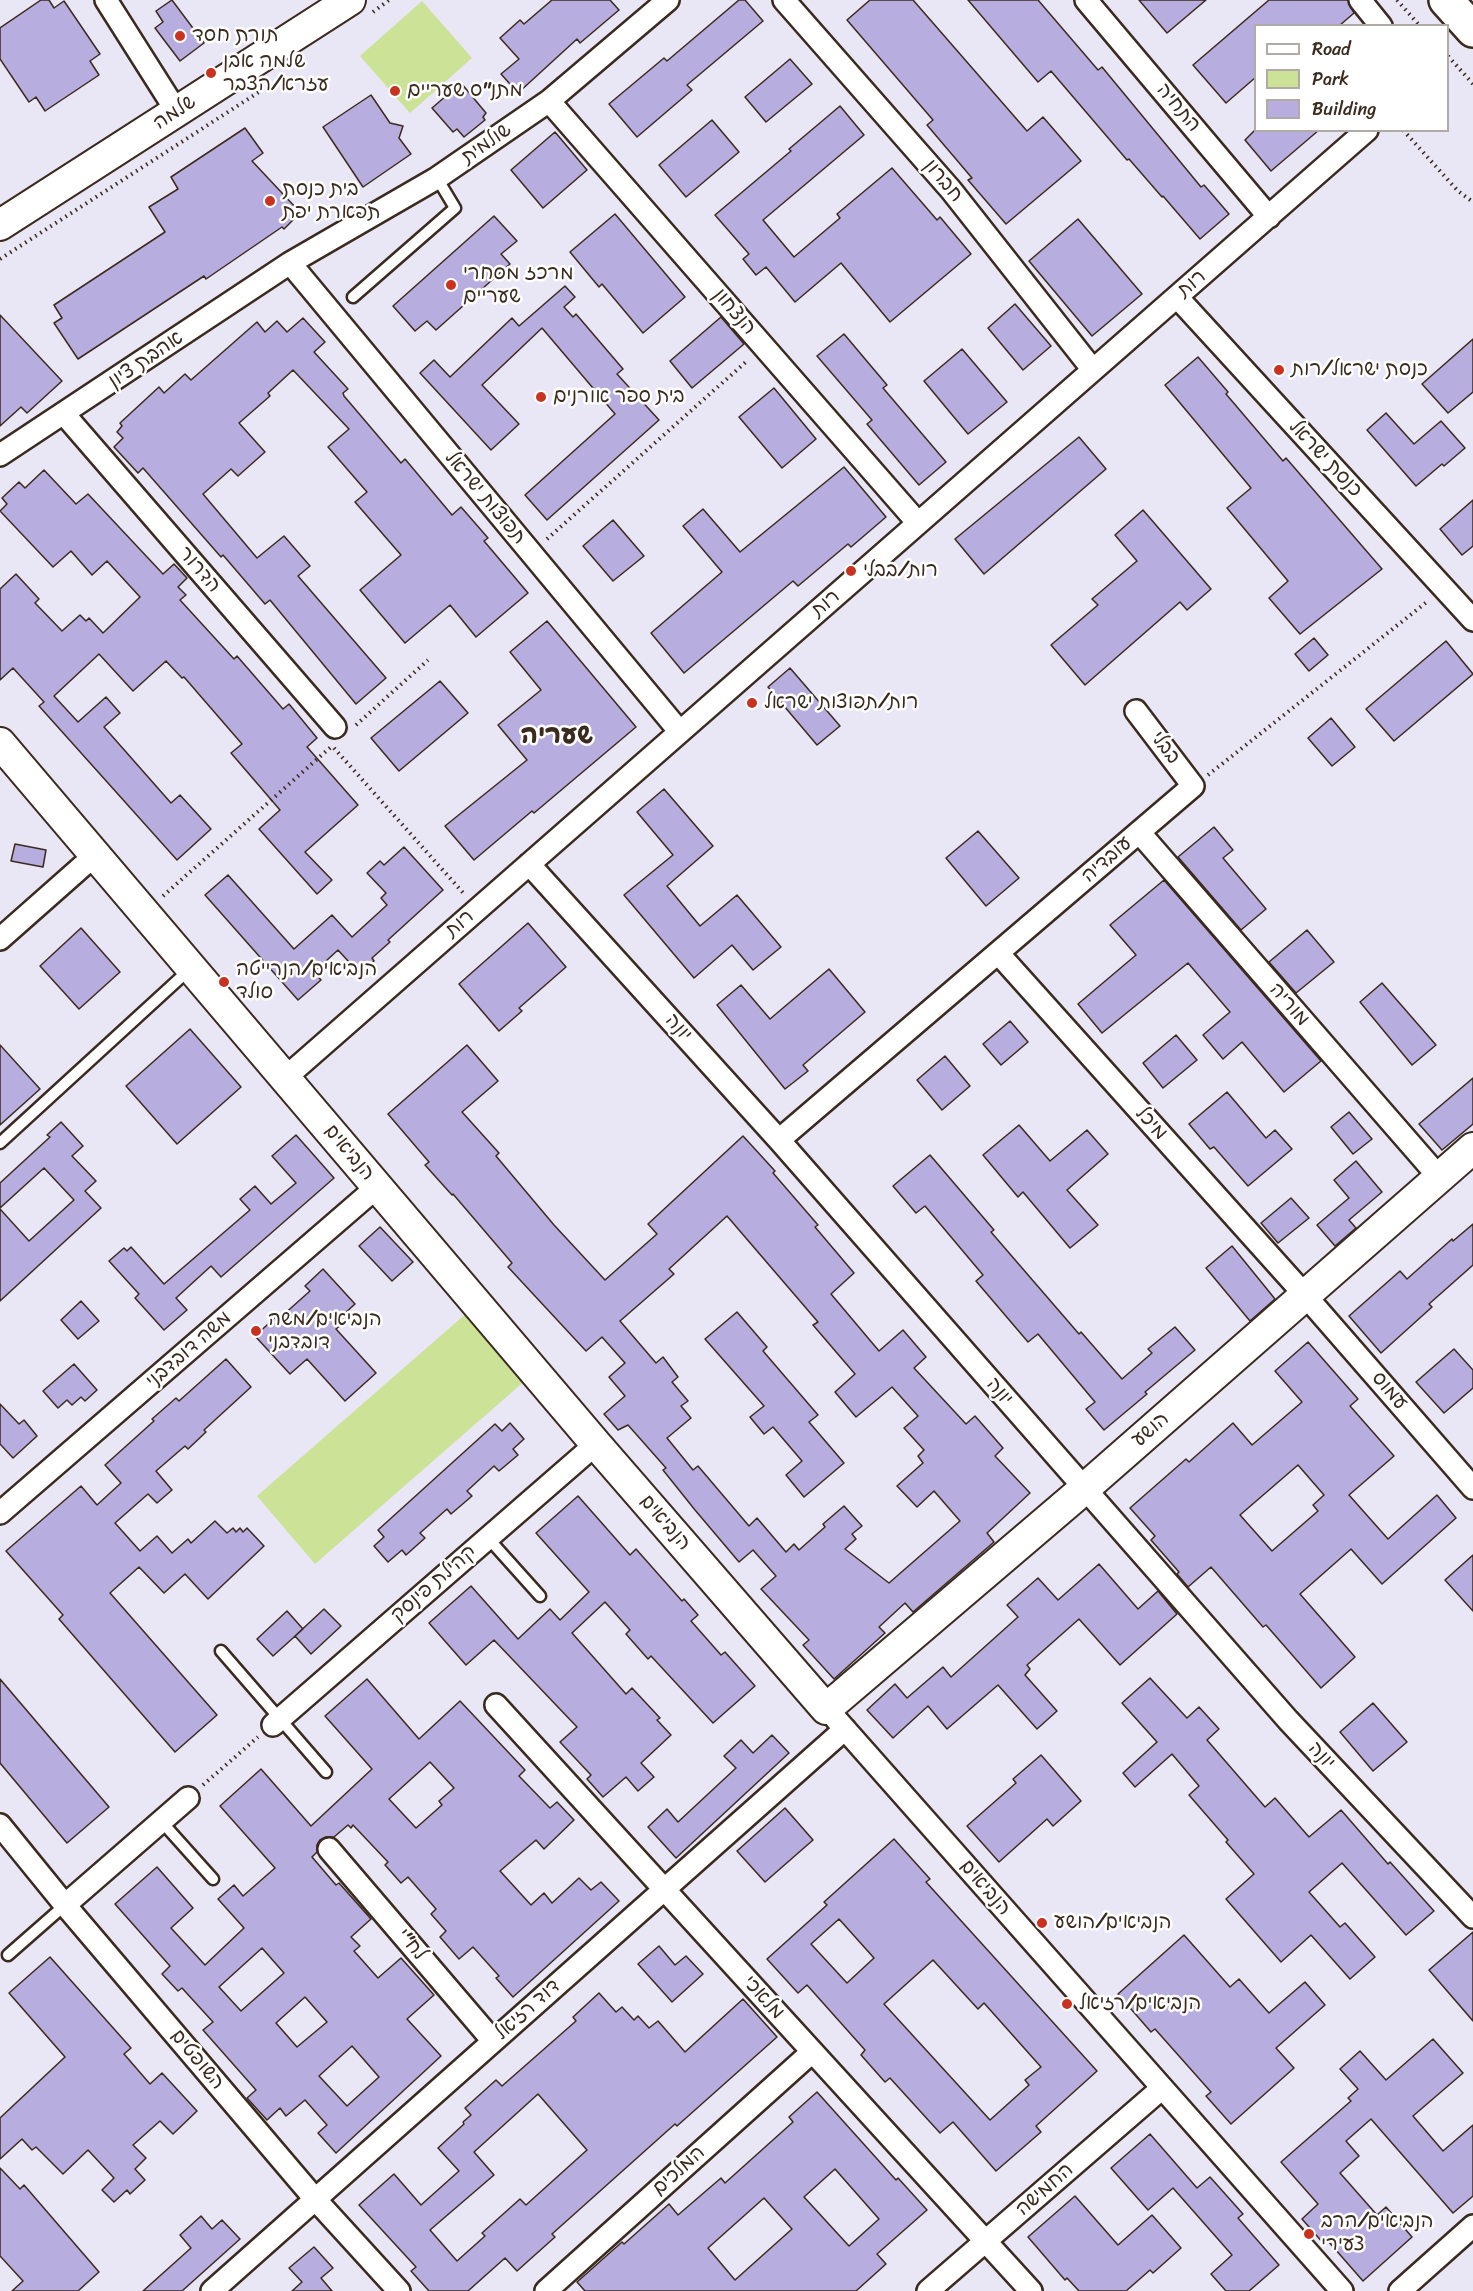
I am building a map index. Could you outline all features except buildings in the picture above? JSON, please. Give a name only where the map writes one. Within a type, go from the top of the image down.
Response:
[{"type":"highway","points":[[1446,0],[1473,30]]},
{"type":"street","points":[[106,0],[177,112]]},
{"type":"street","name":"שלמה","points":[[0,225],[350,0]]},
{"type":"street","name":"שולמית","points":[[290,263],[437,178],[549,101],[668,0]]},
{"type":"street","name":"חברון","points":[[784,0],[951,190],[1093,370]]},
{"type":"street","name":"התחיה","points":[[1086,0],[1269,217]]},
{"type":"street","points":[[1360,0],[1379,24]]},
{"type":"street","name":"הנצחון","points":[[549,101],[918,523]]},
{"type":"street","name":"רות","points":[[285,1078],[1365,132]]},
{"type":"street","name":"אהבת ציון","points":[[0,455],[290,263]]},
{"type":"street","name":"תפוצות ישראל","points":[[290,263],[680,732]]},
{"type":"street","name":"כנסת ישראל","points":[[1177,297],[1473,620]]},
{"type":"street","name":"הדרור","points":[[64,414],[339,735]]},
{"type":"street","name":"בבלי","points":[[1136,711],[1193,786]]},
{"type":"street","name":"הנביאים","points":[[0,743],[597,1444],[1161,2089],[1342,2291]]},
{"type":"street","name":"עובדיה","points":[[779,1140],[1193,786]]},
{"type":"street","name":"מוריה","points":[[1139,832],[1439,1177]]},
{"type":"street","points":[[0,939],[95,855]]},
{"type":"street","name":"יונה","points":[[530,864],[779,1140],[1288,1720],[1473,1917]]},
{"type":"street","name":"מיכל","points":[[998,953],[1304,1294]]},
{"type":"street","name":"הושע","points":[[836,1719],[1084,1489],[1473,1148]]},
{"type":"street","name":"משה דובדבני","points":[[0,1512],[377,1187]]},
{"type":"street","name":"עמוס","points":[[1304,1294],[1473,1488]]},
{"type":"street","name":"קהילת פינסק","points":[[276,1722],[597,1444]]},
{"type":"street","name":"מלאכי","points":[[496,1705],[1031,2291]]},
{"type":"street","name":"דוד רזיאל","points":[[212,2291],[664,1889],[836,1719]]},
{"type":"street","points":[[65,1905],[188,1798]]},
{"type":"street","name":"השופטים","points":[[2,1833],[315,2199],[399,2291]]},
{"type":"street","name":"לח\"י","points":[[329,1849],[493,2041]]},
{"type":"street","name":"המלכים","points":[[546,2291],[812,2052]]},
{"type":"street","name":"החמישה","points":[[928,2291],[1161,2089]]},
{"type":"street","points":[[1400,2291],[1473,2226]]},
{"type":"lane","points":[[353,297],[455,208],[437,178]]},
{"type":"lane","points":[[0,1143],[191,968]]},
{"type":"lane","points":[[488,1538],[540,1596]]},
{"type":"lane","points":[[221,1651],[276,1722],[326,1773]]},
{"type":"lane","points":[[161,1821],[213,1879]]},
{"type":"lane","points":[[8,1955],[65,1905]]},
{"type":"path","points":[[1397,0],[1418,24]]},
{"type":"path","points":[[1449,60],[1473,84]]},
{"type":"path","points":[[1405,132],[1458,190],[1473,202]]},
{"type":"path","points":[[531,554],[764,346]]},
{"type":"path","points":[[1193,786],[1443,588]]},
{"type":"path","points":[[144,912],[339,735],[428,660]]},
{"type":"path","points":[[339,735],[477,909]]},
{"type":"path","points":[[188,1798],[276,1722]]},
{"type":"green space","points":[[422,1],[472,58],[410,113],[360,56]]},
{"type":"green space","points":[[477,1304],[535,1372],[315,1564],[257,1496]]},
{"type":"place","name":"תורת חסד","points":[[180,36]]},
{"type":"place","name":"שלמה אבן עזרא/הצבר","points":[[211,73]]},
{"type":"place","name":"מתנ\"ס שעריים","points":[[395,91]]},
{"type":"place","name":"בית כנסת תפארת יפת","points":[[270,201]]},
{"type":"place","name":"מרכז מסחרי שעריים","points":[[451,285]]},
{"type":"place","name":"כנסת ישראל/רות","points":[[1279,370]]},
{"type":"place","name":"בית ספר אורנים","points":[[541,397]]},
{"type":"place","name":"רות/בבלי","points":[[851,571]]},
{"type":"place","name":"רות/תפוצות ישראל","points":[[752,703]]},
{"type":"place","name":"הנביאים/הנרייטה סולד","points":[[224,982]]},
{"type":"place","name":"הנביאים/משה דובדבני","points":[[256,1331]]},
{"type":"place","name":"הנביאים/הושע","points":[[1042,1923]]},
{"type":"place","name":"הנביאים/רזיאל","points":[[1067,2004]]},
{"type":"place","name":"הנביאים/הרב צעירי","points":[[1309,2234]]},
{"type":"district","name":"שעריה","points":[[557,736]]}]
